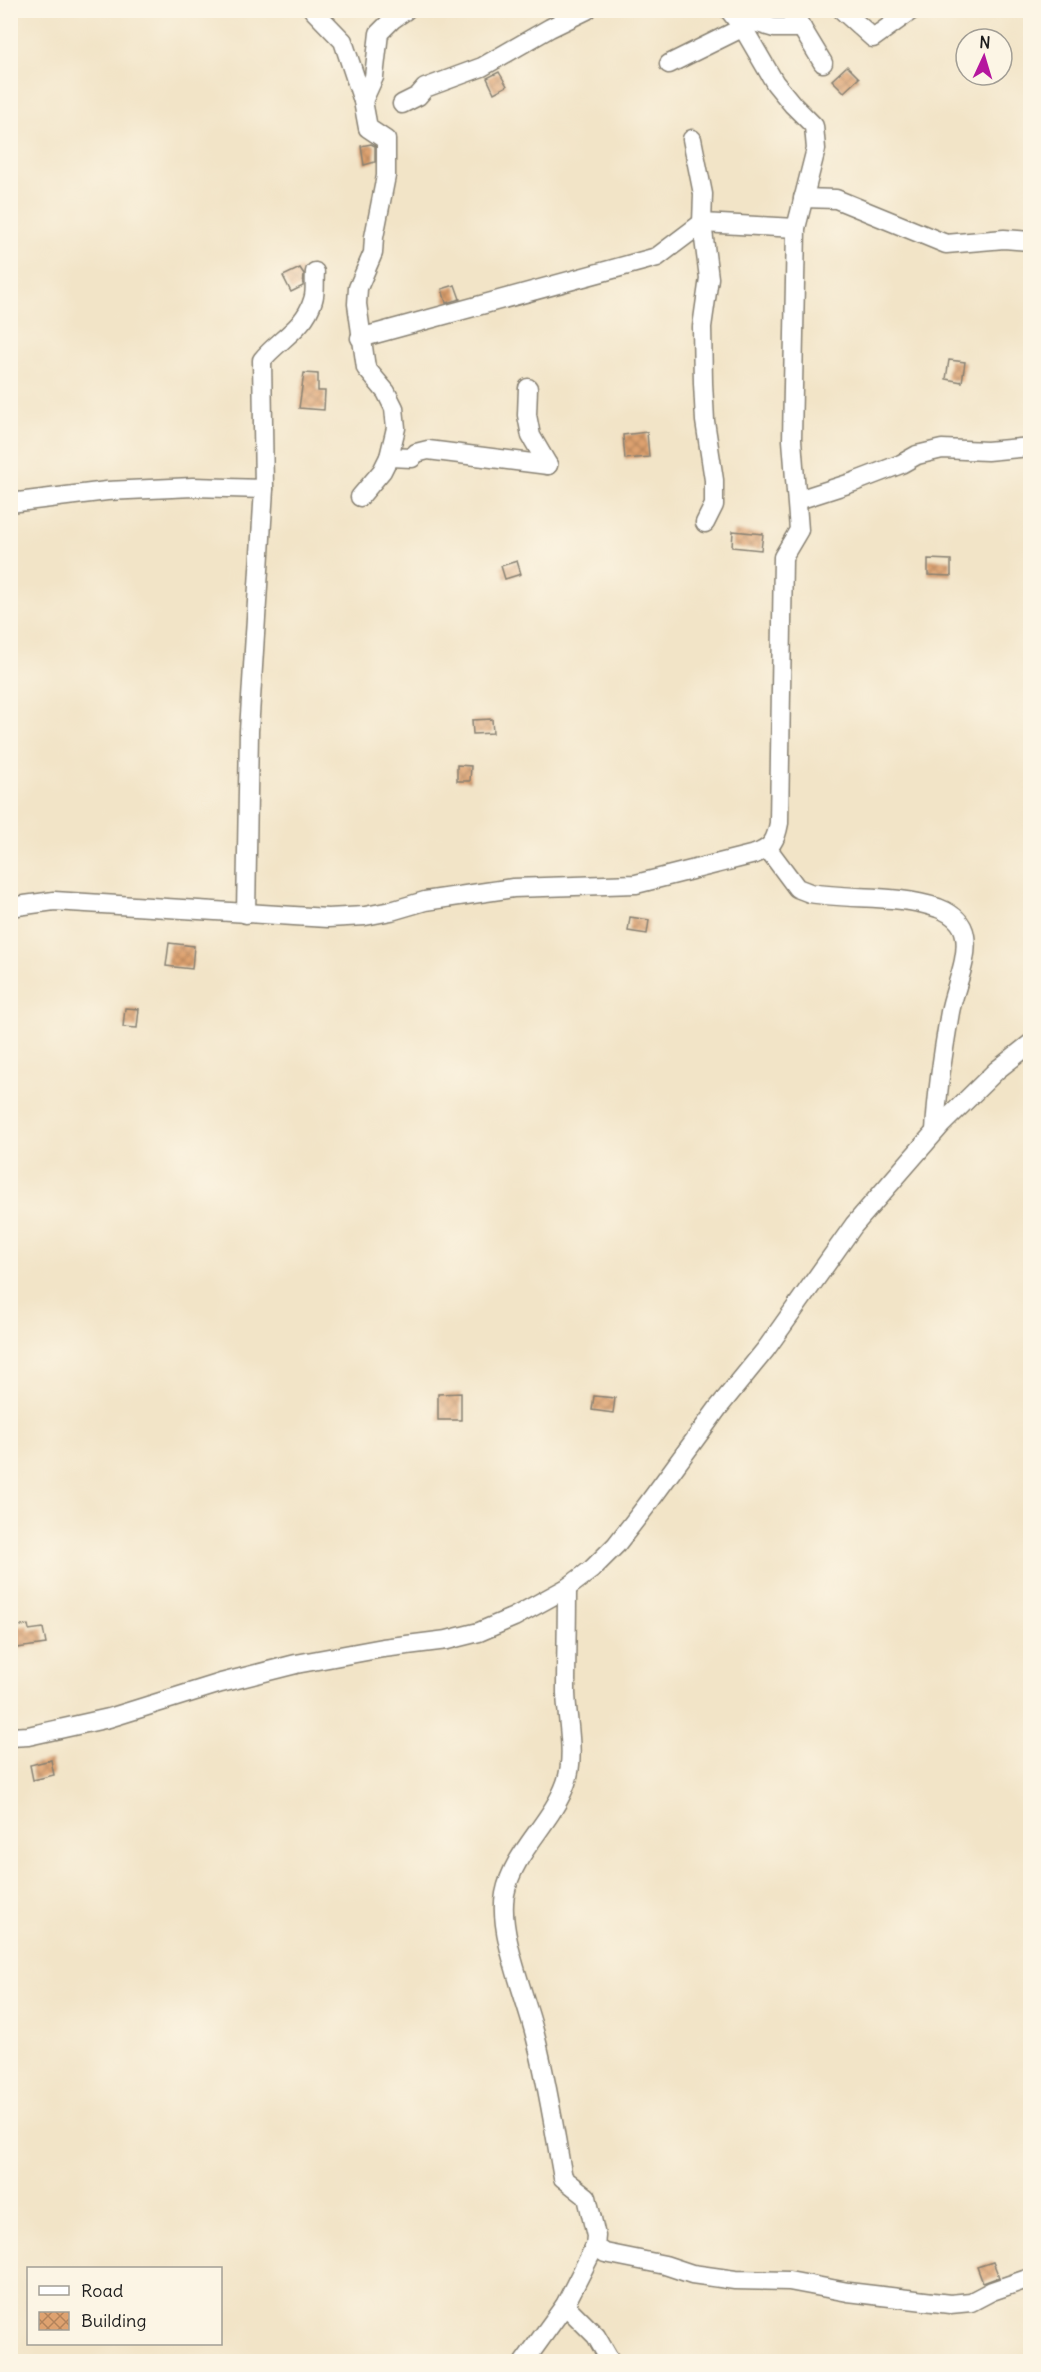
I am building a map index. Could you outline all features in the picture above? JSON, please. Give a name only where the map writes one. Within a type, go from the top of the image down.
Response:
[{"type":"street","points":[[313,10],[343,41],[363,101],[368,128],[386,140],[386,176],[373,253],[358,288],[357,303],[360,338],[366,368],[386,392],[394,408],[396,428],[389,458],[382,471],[360,497]]},
{"type":"street","points":[[363,101],[374,77],[379,33],[406,10]]},
{"type":"street","points":[[402,104],[418,96],[425,88],[482,67],[550,28],[587,10]]},
{"type":"street","points":[[10,907],[54,900],[246,914],[328,918],[365,916],[425,901],[486,891],[525,887],[636,884],[768,849],[777,837],[779,824],[783,557],[799,530],[792,440],[796,228],[816,149],[814,126],[775,82],[743,28],[729,10]]},
{"type":"street","points":[[791,10],[823,63]]},
{"type":"street","points":[[843,10],[873,38],[912,10]]},
{"type":"street","points":[[669,64],[754,22],[774,28],[802,28]]},
{"type":"street","points":[[692,139],[703,194],[702,223],[709,278],[702,327],[703,393],[714,480],[714,505],[705,523]]},
{"type":"street","points":[[803,198],[836,199],[946,244],[1004,239],[1030,241]]},
{"type":"street","points":[[360,338],[657,257],[702,223],[796,228]]},
{"type":"street","points":[[246,914],[249,731],[264,489],[262,360],[304,319],[314,299],[315,272]]},
{"type":"street","points":[[389,458],[412,458],[416,453],[428,450],[548,465],[531,436],[527,415],[528,388]]},
{"type":"street","points":[[798,500],[902,464],[916,455],[942,449],[987,451],[1030,447]]},
{"type":"street","points":[[10,503],[107,490],[193,487],[264,489]]},
{"type":"street","points":[[768,849],[797,888],[810,893],[938,908],[952,915],[962,925],[966,952],[950,1013],[937,1096],[935,1131]]},
{"type":"street","points":[[10,1737],[28,1736],[109,1718],[221,1683],[296,1664],[383,1648],[447,1640],[479,1632],[514,1617],[567,1588],[592,1569],[616,1545],[718,1408],[766,1349],[854,1225],[935,1131],[996,1070],[1030,1044]]},
{"type":"street","points":[[524,2361],[565,2305],[595,2246],[596,2236],[587,2197],[563,2178],[543,2069],[510,1946],[504,1914],[505,1894],[513,1873],[556,1805],[567,1781],[569,1747],[567,1588]]},
{"type":"street","points":[[595,2246],[605,2253],[671,2266],[692,2274],[735,2280],[789,2281],[848,2292],[950,2304],[970,2302],[992,2291],[1030,2278]]},
{"type":"street","points":[[565,2305],[596,2336],[611,2361]]},
{"type":"building","points":[[847,66],[859,78],[844,92],[832,80]]},
{"type":"building","points":[[499,72],[507,86],[494,93],[487,78]]},
{"type":"building","points":[[371,144],[375,146],[375,162],[364,165],[361,146]]},
{"type":"building","points":[[300,268],[304,274],[303,286],[291,292],[283,276]]},
{"type":"building","points":[[455,285],[460,299],[446,303],[442,289]]},
{"type":"building","points":[[949,360],[965,362],[962,382],[946,379]]},
{"type":"building","points":[[304,373],[318,374],[318,391],[325,391],[324,410],[299,408]]},
{"type":"building","points":[[647,432],[649,457],[625,459],[623,435]]},
{"type":"building","points":[[733,531],[763,534],[761,550],[732,547]]},
{"type":"building","points":[[928,559],[951,560],[951,576],[928,575]]},
{"type":"building","points":[[517,561],[521,574],[505,579],[501,566]]},
{"type":"building","points":[[492,719],[493,733],[473,734],[472,720]]},
{"type":"building","points":[[457,765],[471,766],[470,781],[457,781]]},
{"type":"building","points":[[630,917],[649,920],[647,934],[628,931]]},
{"type":"building","points":[[169,943],[194,946],[192,969],[166,966]]},
{"type":"building","points":[[125,1008],[139,1009],[137,1028],[123,1027]]},
{"type":"building","points":[[461,1393],[461,1420],[438,1420],[438,1394]]},
{"type":"building","points":[[594,1396],[615,1398],[613,1413],[592,1410]]},
{"type":"building","points":[[28,1625],[29,1630],[43,1628],[46,1644],[17,1648],[15,1627]]},
{"type":"building","points":[[51,1760],[54,1775],[33,1780],[30,1765]]},
{"type":"building","points":[[993,2262],[999,2277],[983,2283],[977,2267]]}]
